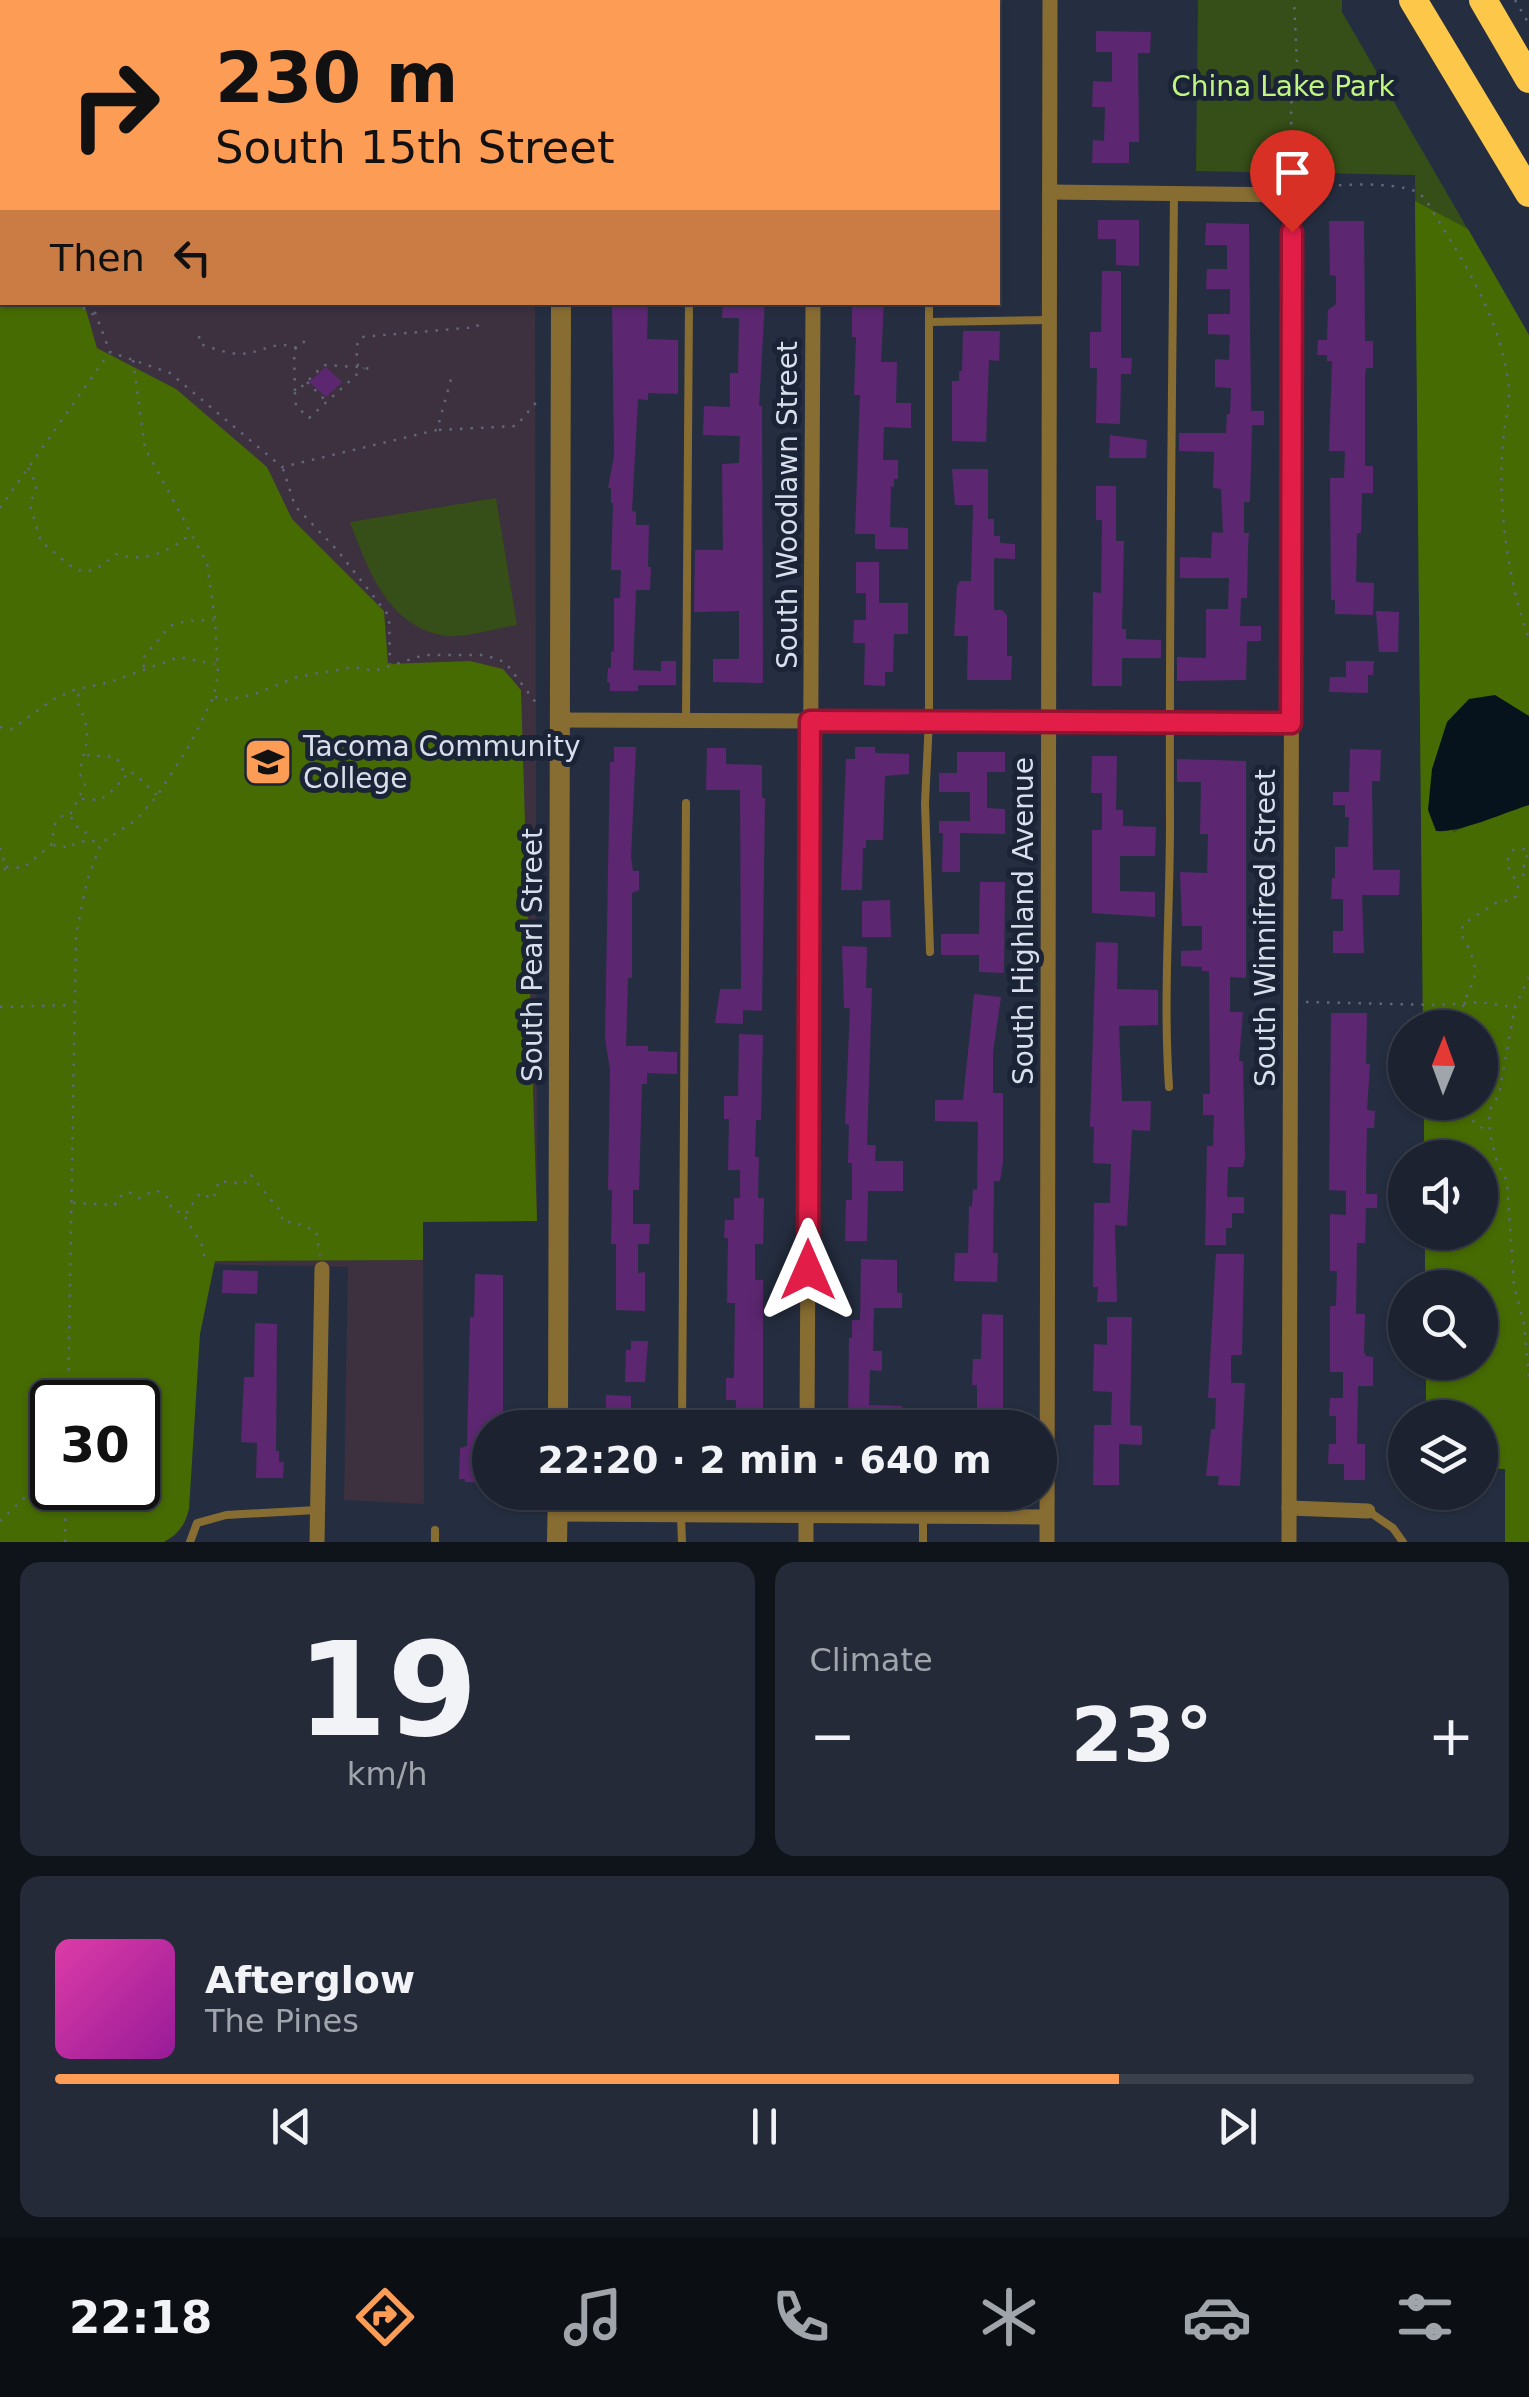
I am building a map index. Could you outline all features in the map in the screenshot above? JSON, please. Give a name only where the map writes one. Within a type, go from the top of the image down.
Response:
[{"type":"highway","points":[[1484,1],[1529,78]]},
{"type":"highway","points":[[1414,2],[1529,193]]},
{"type":"street","name":"South Highland Avenue","points":[[1047,1542],[1050,0]]},
{"type":"street","points":[[1050,192],[1293,195]]},
{"type":"street","name":"South Winnifred Street","points":[[1288,1542],[1293,195]]},
{"type":"street","name":"South Pearl Street","points":[[558,1410],[561,305]]},
{"type":"street","name":"South Woodlawn Street","points":[[807,1410],[813,305]]},
{"type":"street","points":[[560,720],[1291,723]]},
{"type":"street","points":[[317,1542],[322,1269]]},
{"type":"street","points":[[1289,1508],[1368,1510]]},
{"type":"street","points":[[557,1542],[558,1510]]},
{"type":"street","points":[[629,1510],[679,1515],[1046,1517]]},
{"type":"street","points":[[806,1510],[806,1542]]},
{"type":"lane","points":[[1169,1087],[1166,1025],[1174,194]]},
{"type":"lane","points":[[686,721],[689,305]]},
{"type":"lane","points":[[929,305],[929,720],[925,803],[930,952]]},
{"type":"lane","points":[[929,322],[1050,320]]},
{"type":"lane","points":[[682,1410],[686,804]]},
{"type":"lane","points":[[190,1542],[197,1522],[226,1516],[318,1510]]},
{"type":"lane","points":[[679,1510],[682,1542]]},
{"type":"lane","points":[[1368,1510],[1393,1528],[1403,1542]]},
{"type":"lane","points":[[923,1517],[923,1542]]},
{"type":"lane","points":[[435,1530],[435,1542]]},
{"type":"path","points":[[1515,0],[1529,24]]},
{"type":"path","points":[[1297,1],[1290,154],[1293,195],[1336,185],[1413,190],[1429,204],[1474,276],[1502,351],[1510,409],[1504,432],[1507,547],[1520,616],[1529,638]]},
{"type":"path","points":[[79,305],[96,316]]},
{"type":"path","points":[[92,305],[110,352],[170,373],[282,466],[294,506],[337,550],[389,616],[390,666]]},
{"type":"path","points":[[361,367],[356,347],[361,337],[477,327],[481,317]]},
{"type":"path","points":[[199,336],[200,344],[233,354],[278,344],[297,348]]},
{"type":"path","points":[[310,337],[294,350],[296,406],[309,418],[361,367]]},
{"type":"path","points":[[0,508],[110,352]]},
{"type":"path","points":[[68,1380],[76,935],[86,881],[100,843],[136,820],[157,796],[189,746],[214,696],[218,664],[206,563],[145,448],[133,360]]},
{"type":"path","points":[[295,393],[324,366],[375,371]]},
{"type":"path","points":[[436,430],[454,372]]},
{"type":"path","points":[[307,382],[327,402]]},
{"type":"path","points":[[282,466],[436,430],[516,426],[540,398]]},
{"type":"path","points":[[28,468],[37,485],[30,506],[41,542],[63,563],[86,572],[100,569],[116,554],[128,558],[169,551],[191,534]]},
{"type":"path","points":[[144,669],[142,659],[170,626],[215,620]]},
{"type":"path","points":[[214,696],[224,700],[252,695],[297,677],[354,667],[374,670],[424,655],[484,655],[505,662],[540,708]]},
{"type":"path","points":[[0,727],[12,729],[54,699],[178,657],[218,664]]},
{"type":"path","points":[[70,816],[84,784],[79,772],[86,754],[87,717],[76,700],[81,690]]},
{"type":"path","points":[[86,754],[116,757],[122,770],[135,774],[157,796]]},
{"type":"path","points":[[80,798],[100,800],[117,788],[122,777],[135,774]]},
{"type":"path","points":[[6,867],[23,868],[51,845],[55,824],[62,816],[70,816]]},
{"type":"path","points":[[70,816],[89,840]]},
{"type":"path","points":[[51,845],[71,848],[89,840],[100,843]]},
{"type":"path","points":[[0,848],[6,867]]},
{"type":"path","points":[[1461,1010],[1476,971],[1476,961],[1461,934],[1463,924],[1517,895],[1518,885],[1506,862],[1513,850],[1527,849],[1521,873],[1529,879]]},
{"type":"path","points":[[0,876],[6,867]]},
{"type":"path","points":[[1529,977],[1515,1007],[1499,1094],[1489,1111],[1497,1162],[1507,1181],[1514,1286],[1524,1324],[1529,1378]]},
{"type":"path","points":[[1289,1002],[1480,1002],[1515,1007]]},
{"type":"path","points":[[0,1007],[75,1004]]},
{"type":"path","points":[[1473,1120],[1490,1134]]},
{"type":"path","points":[[185,1215],[200,1193],[213,1199],[219,1181],[244,1184],[251,1176],[281,1212],[283,1222],[316,1231],[322,1269]]},
{"type":"path","points":[[72,1204],[115,1205],[128,1192],[139,1198],[156,1190],[170,1199],[171,1208],[185,1215],[202,1247],[205,1264]]},
{"type":"path","points":[[0,1520],[30,1492]]},
{"type":"path","points":[[65,1542],[66,1510]]},
{"type":"shaded area","name":"Tacoma Community College","points":[[0,305],[535,305],[537,1221],[423,1222],[424,1504],[344,1500],[348,1267],[195,1264],[189,1509],[175,1536],[164,1542],[0,1542]]},
{"type":"shaded area","points":[[1495,695],[1529,716],[1529,805],[1469,826],[1436,831],[1428,810],[1432,769],[1447,722],[1469,699]]},
{"type":"green space","name":"China Lake Park","points":[[1198,0],[1342,0],[1342,12],[1529,335],[1529,1542],[1505,1542],[1505,1469],[1498,1469],[1498,1400],[1426,1400],[1426,1380],[1498,1380],[1498,1270],[1425,1270],[1425,1250],[1498,1250],[1498,1140],[1424,1140],[1424,1120],[1498,1120],[1498,1010],[1423,1010],[1415,175],[1196,171]]},
{"type":"green space","name":"China Lake Park","points":[[1415,201],[1468,229],[1529,335],[1529,716],[1495,695],[1452,833],[1484,818],[1529,805],[1529,1542],[1505,1542],[1505,1469],[1498,1469],[1498,1400],[1426,1400],[1426,1380],[1498,1380],[1498,1270],[1425,1270],[1425,1250],[1498,1250],[1498,1140],[1424,1140],[1424,1120],[1498,1120],[1498,1010],[1423,1010]]},
{"type":"green space","name":"Tacoma Community College","points":[[0,305],[85,305],[97,348],[176,389],[267,467],[292,519],[384,611],[388,664],[470,661],[503,669],[521,690],[537,1221],[423,1222],[423,1260],[215,1261],[200,1334],[189,1509],[173,1536],[164,1542],[0,1542]]},
{"type":"green space","points":[[496,498],[517,625],[446,636],[409,621],[383,594],[350,522]]},
{"type":"building","points":[[1096,31],[1151,32],[1150,53],[1138,53],[1139,142],[1129,142],[1129,163],[1092,163],[1093,140],[1104,141],[1105,107],[1092,107],[1093,81],[1112,82],[1112,52],[1096,52]]},
{"type":"building","points":[[1098,220],[1139,220],[1139,266],[1116,265],[1116,239],[1098,239]]},
{"type":"building","points":[[1329,221],[1364,221],[1365,341],[1373,341],[1373,368],[1366,368],[1365,376],[1365,466],[1373,466],[1373,493],[1362,493],[1356,582],[1374,583],[1373,615],[1335,614],[1335,600],[1331,600],[1330,478],[1344,478],[1345,451],[1329,451],[1332,361],[1327,361],[1327,355],[1317,355],[1318,340],[1327,340],[1328,310],[1336,304],[1336,276],[1330,275]]},
{"type":"building","points":[[1206,223],[1249,224],[1251,411],[1264,411],[1264,425],[1252,425],[1250,502],[1244,502],[1244,533],[1249,533],[1247,598],[1241,598],[1240,626],[1261,626],[1261,641],[1247,641],[1246,680],[1177,681],[1177,657],[1206,658],[1206,609],[1228,609],[1229,578],[1180,578],[1180,557],[1211,558],[1212,532],[1223,533],[1221,489],[1213,488],[1214,452],[1179,451],[1179,433],[1226,433],[1230,414],[1231,388],[1215,387],[1215,359],[1229,360],[1230,335],[1208,334],[1208,314],[1230,314],[1230,289],[1206,289],[1207,269],[1227,269],[1227,245],[1205,245]]},
{"type":"building","points":[[1102,271],[1121,271],[1121,358],[1132,358],[1131,374],[1121,374],[1120,424],[1096,423],[1097,368],[1090,368],[1090,332],[1101,332]]},
{"type":"building","points":[[612,305],[648,305],[647,339],[678,340],[678,394],[648,393],[648,400],[638,399],[632,511],[636,512],[636,525],[649,525],[651,567],[650,590],[636,590],[633,670],[661,671],[661,661],[676,661],[676,685],[638,685],[638,691],[610,691],[607,682],[611,651],[614,652],[614,598],[620,598],[621,570],[611,570],[613,503],[608,488],[614,456]]},
{"type":"building","points":[[723,305],[765,305],[759,406],[763,683],[713,682],[713,659],[739,659],[739,611],[694,612],[695,550],[723,550],[722,464],[739,463],[740,436],[703,435],[704,406],[730,407],[730,373],[738,373],[739,318],[722,318]]},
{"type":"building","points":[[852,305],[884,305],[881,362],[897,362],[896,403],[911,403],[911,428],[884,427],[883,460],[898,460],[898,479],[891,486],[890,527],[908,528],[908,549],[875,549],[875,534],[855,534],[860,395],[854,395],[856,337],[852,337]]},
{"type":"building","points":[[963,331],[1000,331],[999,361],[989,360],[986,442],[952,441],[952,381],[959,381],[962,371]]},
{"type":"building","points":[[326,367],[342,382],[326,397],[309,382]]},
{"type":"building","points":[[1110,435],[1147,440],[1146,458],[1109,458]]},
{"type":"building","points":[[952,469],[988,469],[988,519],[994,519],[994,536],[1000,536],[1000,543],[1015,544],[1015,559],[994,558],[994,610],[1007,615],[1011,680],[967,680],[968,636],[954,636],[957,586],[960,581],[971,581],[973,505],[955,505]]},
{"type":"building","points":[[1096,486],[1116,486],[1116,541],[1124,541],[1122,629],[1126,629],[1126,639],[1161,640],[1161,658],[1122,658],[1122,686],[1092,686],[1093,592],[1101,593],[1102,520],[1096,520]]},
{"type":"building","points":[[856,562],[879,562],[879,603],[908,603],[908,634],[894,634],[893,672],[885,672],[885,686],[864,685],[865,643],[853,643],[854,620],[866,620],[866,593],[856,593]]},
{"type":"building","points":[[1376,611],[1399,612],[1398,652],[1379,652]]},
{"type":"building","points":[[1346,661],[1374,661],[1373,675],[1368,675],[1368,693],[1329,692],[1330,677],[1346,677]]},
{"type":"building","points":[[614,747],[636,747],[631,857],[633,871],[639,871],[639,890],[632,893],[632,978],[628,978],[626,1046],[677,1052],[677,1074],[647,1073],[647,1084],[642,1084],[639,1190],[633,1190],[633,1224],[650,1224],[649,1244],[638,1244],[638,1273],[645,1272],[645,1311],[616,1310],[616,1244],[611,1244],[612,1190],[608,1190],[610,1070],[605,1038],[610,762],[614,762]]},
{"type":"building","points":[[855,747],[875,747],[875,753],[909,754],[909,774],[885,776],[883,840],[866,840],[862,890],[841,890],[846,759],[855,759]]},
{"type":"building","points":[[707,748],[726,748],[726,764],[762,765],[762,1011],[743,1010],[743,1024],[715,1023],[720,989],[741,989],[740,790],[706,790]]},
{"type":"building","points":[[1350,749],[1381,750],[1380,781],[1372,781],[1373,870],[1400,870],[1399,895],[1362,895],[1364,953],[1333,953],[1333,931],[1343,931],[1343,899],[1331,899],[1335,847],[1348,847],[1349,817],[1345,817],[1345,805],[1333,805],[1333,792],[1349,792]]},
{"type":"building","points":[[957,752],[1005,752],[1005,772],[987,772],[987,808],[1005,809],[1005,834],[960,833],[960,872],[942,872],[943,833],[939,833],[939,821],[970,821],[970,792],[939,792],[939,773],[957,773]]},
{"type":"building","points":[[1092,756],[1117,756],[1116,810],[1123,810],[1123,826],[1156,827],[1155,856],[1120,856],[1120,891],[1155,892],[1155,917],[1092,913],[1092,830],[1102,830],[1102,793],[1091,793]]},
{"type":"building","points":[[1177,759],[1246,761],[1246,978],[1230,977],[1230,1012],[1243,1012],[1239,1061],[1243,1061],[1245,1157],[1243,1167],[1228,1167],[1227,1197],[1244,1197],[1244,1213],[1232,1213],[1232,1228],[1226,1228],[1226,1245],[1205,1245],[1207,1146],[1213,1146],[1214,1115],[1203,1115],[1203,1094],[1210,1094],[1209,971],[1181,966],[1181,951],[1202,950],[1202,926],[1182,926],[1180,872],[1207,873],[1208,834],[1200,834],[1201,782],[1177,782]]},
{"type":"building","points":[[980,882],[1005,882],[1004,973],[979,972],[979,955],[941,955],[941,934],[979,934]]},
{"type":"building","points":[[890,900],[891,937],[862,937],[862,901]]},
{"type":"building","points":[[1096,942],[1118,943],[1117,989],[1158,990],[1158,1025],[1119,1026],[1122,1101],[1151,1101],[1150,1131],[1132,1130],[1127,1226],[1115,1225],[1117,1302],[1097,1302],[1098,1287],[1093,1287],[1094,1203],[1110,1203],[1111,1164],[1093,1163],[1094,1127],[1090,1127]]},
{"type":"building","points":[[842,946],[867,947],[866,988],[872,988],[867,1145],[876,1145],[875,1161],[903,1161],[903,1191],[868,1191],[867,1241],[845,1241],[846,1200],[852,1200],[852,1163],[848,1163],[849,1125],[845,1124],[850,1008],[844,1008]]},
{"type":"building","points":[[974,994],[1001,997],[993,1052],[993,1093],[1003,1093],[1003,1161],[1000,1181],[994,1181],[993,1253],[998,1253],[997,1282],[954,1281],[955,1253],[968,1253],[969,1206],[972,1207],[973,1189],[977,1190],[978,1122],[935,1121],[935,1100],[963,1100]]},
{"type":"building","points":[[1331,1013],[1367,1013],[1367,1110],[1375,1111],[1374,1128],[1367,1128],[1366,1194],[1377,1194],[1377,1208],[1366,1208],[1365,1243],[1357,1243],[1356,1314],[1365,1314],[1364,1352],[1373,1357],[1373,1386],[1358,1386],[1357,1444],[1365,1444],[1365,1480],[1344,1480],[1344,1464],[1328,1464],[1329,1444],[1336,1444],[1336,1416],[1329,1416],[1330,1398],[1343,1398],[1343,1372],[1330,1372],[1330,1306],[1336,1306],[1337,1271],[1330,1271],[1330,1214],[1346,1215],[1346,1191],[1329,1190]]},
{"type":"building","points":[[739,1034],[763,1035],[761,1120],[756,1120],[755,1157],[759,1157],[758,1198],[764,1198],[763,1244],[755,1244],[755,1280],[763,1280],[763,1410],[736,1410],[736,1400],[726,1400],[726,1378],[734,1378],[735,1303],[727,1303],[725,1220],[734,1220],[734,1198],[740,1198],[740,1170],[728,1170],[729,1119],[724,1119],[724,1096],[738,1096]]},
{"type":"building","points":[[1216,1254],[1244,1254],[1242,1355],[1231,1355],[1231,1383],[1245,1383],[1240,1486],[1218,1485],[1219,1476],[1206,1476],[1211,1429],[1215,1429],[1216,1398],[1208,1398]]},
{"type":"building","points":[[861,1259],[897,1260],[897,1293],[902,1293],[902,1308],[874,1308],[873,1351],[882,1351],[882,1371],[870,1370],[869,1405],[902,1406],[902,1410],[848,1410],[849,1338],[852,1320],[860,1320]]},
{"type":"building","points":[[223,1270],[258,1271],[257,1294],[222,1293]]},
{"type":"building","points":[[475,1274],[503,1275],[503,1410],[472,1410],[472,1482],[459,1479],[460,1448],[467,1446],[470,1317],[474,1317]]},
{"type":"building","points":[[982,1314],[1003,1315],[1003,1410],[971,1410],[977,1409],[977,1385],[972,1385],[973,1359],[981,1359]]},
{"type":"building","points":[[1107,1317],[1132,1317],[1130,1425],[1142,1426],[1142,1445],[1119,1444],[1119,1485],[1093,1485],[1094,1425],[1111,1425],[1112,1392],[1093,1391],[1094,1344],[1107,1345]]},
{"type":"building","points":[[255,1323],[277,1324],[276,1451],[279,1462],[284,1462],[283,1478],[256,1478],[257,1443],[241,1442],[244,1377],[254,1377]]},
{"type":"building","points":[[631,1341],[648,1341],[645,1382],[625,1382],[626,1350],[631,1350]]},
{"type":"building","points":[[606,1395],[631,1396],[631,1408],[641,1408],[641,1410],[606,1410]]},
{"type":"place","name":"Tacoma Community College","points":[[268,762]]},
{"type":"route","points":[[808,1270],[810,721],[1291,723],[1292,232]]}]
